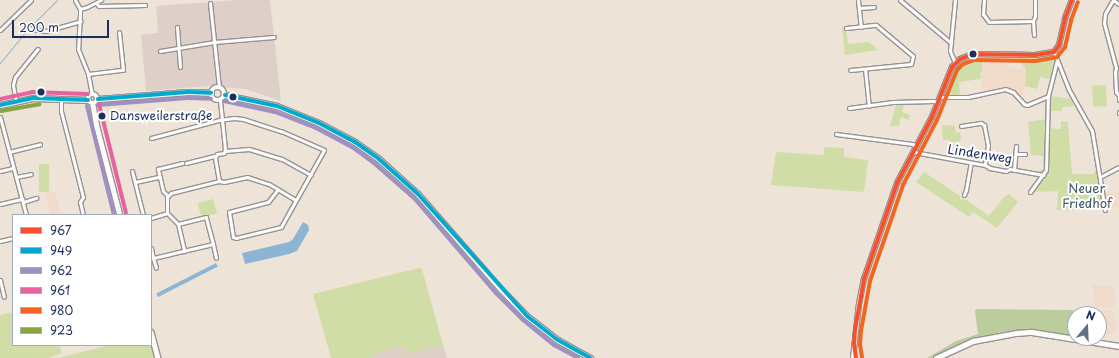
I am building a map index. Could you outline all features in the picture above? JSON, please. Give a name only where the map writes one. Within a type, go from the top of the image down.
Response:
[{"type":"main road","points":[[211,94],[213,90],[219,87],[224,90],[225,95]]},
{"type":"main road","points":[[98,99],[188,92],[211,94],[213,98],[220,101],[225,95]]},
{"type":"main road","points":[[88,100],[92,94],[96,95],[98,99]]},
{"type":"main road","points":[[225,95],[277,106],[319,123],[355,142],[379,159],[418,194],[523,312],[553,336],[590,358]]},
{"type":"main road","points":[[0,105],[33,98],[88,100],[93,105],[96,127],[120,214]]},
{"type":"main road","points":[[93,105],[98,99]]},
{"type":"main road","points":[[936,358],[972,341],[1016,333],[1032,332],[1119,346]]},
{"type":"main road","points":[[152,336],[158,358]]},
{"type":"street","points":[[0,30],[31,0]]},
{"type":"street","points":[[75,0],[80,9],[81,21],[78,49],[88,74],[92,94]]},
{"type":"street","points":[[80,9],[101,0]]},
{"type":"street","points":[[858,0],[860,26]]},
{"type":"street","points":[[900,0],[951,43]]},
{"type":"street","points":[[955,0],[950,51],[955,63]]},
{"type":"street","points":[[984,0],[984,16],[989,22],[1033,21]]},
{"type":"street","points":[[1034,35],[1033,21],[1035,16],[1035,0]]},
{"type":"street","points":[[1119,4],[1113,0],[1106,11],[1104,23],[1116,68],[1114,72],[1116,92],[1119,95],[1119,100]]},
{"type":"street","points":[[855,358],[854,344],[864,279],[897,183],[917,146],[955,63],[964,57],[973,54],[1035,55],[1054,52],[1059,45],[1070,1]]},
{"type":"street","points":[[96,3],[99,6],[145,5]]},
{"type":"street","points":[[210,3],[219,87]]},
{"type":"street","points":[[859,8],[874,7]]},
{"type":"street","points":[[27,26],[31,29],[46,31],[81,21]]},
{"type":"street","points":[[846,28],[876,25],[913,56],[910,64],[850,70]]},
{"type":"street","points":[[176,27],[180,67]]},
{"type":"street","points":[[88,74],[123,70],[119,32]]},
{"type":"street","points":[[160,51],[175,50],[178,47],[214,42],[274,37]]},
{"type":"street","points":[[16,101],[13,85],[15,77],[38,49]]},
{"type":"street","points":[[1054,52],[1069,90],[1092,131],[1105,210]]},
{"type":"street","points":[[1030,192],[1047,167],[1048,96],[1057,61]]},
{"type":"street","points":[[865,69],[869,106]]},
{"type":"street","points":[[940,97],[968,97],[1005,89],[1013,92],[1024,104],[1027,105],[1048,96]]},
{"type":"street","points":[[61,99],[61,111],[83,197],[80,202],[83,214]]},
{"type":"street","points":[[220,101],[225,152]]},
{"type":"street","points":[[849,108],[893,102],[938,102]]},
{"type":"street","points":[[0,117],[2,131],[26,214]]},
{"type":"street","points":[[151,138],[222,119],[234,118],[291,135],[324,150],[311,175],[278,228],[236,238],[233,237],[229,212],[268,202],[278,189]]},
{"type":"street","points":[[961,126],[981,123],[984,124],[988,145],[985,165]]},
{"type":"street","points":[[836,134],[862,136],[917,146]]},
{"type":"street","points":[[9,152],[40,144]]},
{"type":"street","points":[[1014,170],[1016,146]]},
{"type":"street","points":[[184,251],[178,224],[167,213],[168,196],[163,191],[158,169],[215,156],[225,152],[250,149],[282,159],[311,175]]},
{"type":"street","name":"Lindenweg","points":[[914,152],[985,165],[990,168],[1006,171],[1014,170],[1043,175]]},
{"type":"street","points":[[1016,154],[1025,154]]},
{"type":"street","points":[[215,156],[219,181]]},
{"type":"street","points":[[964,195],[971,163]]},
{"type":"street","points":[[1100,176],[1119,167]]},
{"type":"street","points":[[0,171],[13,168]]},
{"type":"street","points":[[132,171],[143,214]]},
{"type":"street","points":[[16,177],[31,174]]},
{"type":"street","points":[[135,182],[159,177]]},
{"type":"street","points":[[168,196],[171,193],[219,181],[224,182],[247,177],[278,189],[296,200]]},
{"type":"street","points":[[0,204],[36,198]]},
{"type":"street","points":[[152,218],[167,213]]},
{"type":"street","points":[[178,224],[206,217],[216,258]]},
{"type":"street","points":[[0,241],[12,238]]},
{"type":"street","points":[[153,258],[212,244]]},
{"type":"street","points":[[152,253],[156,268]]},
{"type":"street","points":[[0,280],[4,297]]},
{"type":"shaded area","points":[[238,0],[270,0],[281,101],[245,89],[209,86],[146,91],[141,35],[158,33],[156,6]]},
{"type":"shaded area","points":[[983,56],[1011,56],[1008,67],[1021,70],[1024,65],[1026,75],[1025,86],[1021,97],[1008,88],[982,91],[980,73],[982,72]]},
{"type":"shaded area","points":[[53,191],[56,195],[62,214],[50,214],[45,192]]},
{"type":"shaded area","points":[[1119,191],[1119,208],[1107,210],[1105,194]]},
{"type":"shaded area","points":[[1092,285],[1114,286],[1116,301],[1114,307],[1095,306]]},
{"type":"shaded area","points":[[1107,310],[1112,310],[1116,320],[1117,333],[1107,334]]},
{"type":"shaded area","points":[[443,345],[447,358],[372,358],[371,355],[404,346],[406,354]]},
{"type":"green space","points":[[842,27],[846,27],[848,44],[869,42],[878,50],[845,55]]},
{"type":"green space","points":[[975,56],[983,56],[982,72],[980,73],[981,79],[959,82],[960,95],[952,96],[950,93],[949,95],[945,95],[955,68],[965,59]]},
{"type":"green space","points":[[1049,56],[1055,63],[1050,79],[1040,77],[1037,89],[1025,86],[1026,69],[1017,58]]},
{"type":"green space","points":[[1106,85],[1107,106],[1093,107],[1092,86]]},
{"type":"green space","points":[[1049,96],[1071,99],[1074,106],[1062,107],[1062,111],[1049,111]]},
{"type":"green space","points":[[904,104],[902,112],[910,115],[909,120],[901,117],[899,126],[890,126],[896,105]]},
{"type":"green space","points":[[1046,119],[1045,172],[1038,172],[1043,169],[1043,156],[1031,155],[1028,122]]},
{"type":"green space","name":"Neuer Friedhof","points":[[1061,121],[1068,122],[1072,174],[1093,174],[1096,169],[1103,210],[1057,210],[1058,191],[1031,192],[1047,171],[1048,128],[1061,129]]},
{"type":"green space","points":[[942,125],[955,126],[956,133],[960,132],[960,126],[961,141],[950,142],[949,140],[943,140]]},
{"type":"green space","points":[[824,147],[844,148],[844,157],[868,160],[864,192],[771,185],[776,152],[824,155]]},
{"type":"green space","points":[[39,164],[49,164],[49,192],[39,192]]},
{"type":"green space","points":[[924,172],[960,196],[960,199],[967,200],[989,216],[1004,197],[1009,194],[1018,202],[997,228],[973,212],[969,217],[916,182]]},
{"type":"green space","points":[[213,199],[217,213],[202,218],[198,203]]},
{"type":"green space","points":[[419,268],[422,269],[443,345],[406,354],[404,346],[371,355],[372,358],[331,358],[313,294]]},
{"type":"green space","points":[[977,309],[1067,310],[1067,335],[1037,331],[1002,332],[968,340],[932,358],[927,358],[956,341],[978,334],[975,311]]},
{"type":"green space","points":[[12,312],[12,346],[59,346],[62,353],[49,358],[0,358],[0,315]]},
{"type":"green space","points":[[152,341],[157,358],[58,358],[106,346],[152,346]]},
{"type":"water","points":[[303,222],[308,225],[309,230],[297,251],[245,264],[242,253],[289,242],[293,239]]},
{"type":"water","points":[[216,263],[218,267],[158,297],[156,293]]},
{"type":"waterway","points":[[0,63],[27,30],[57,0]]},
{"type":"transit line","name":"967","points":[[856,358],[854,344],[855,330],[864,279],[897,183],[932,117],[952,67],[960,59],[973,54],[1035,55],[1054,52],[1059,45],[1065,18],[1072,0]]},
{"type":"transit line","name":"980","points":[[862,357],[860,344],[861,331],[870,281],[903,185],[937,120],[957,70],[963,64],[974,60],[1035,61],[1057,57],[1065,47],[1071,20],[1078,2]]},
{"type":"transit line","name":"961","points":[[0,99],[32,92],[88,94]]},
{"type":"transit line","name":"949","points":[[98,99],[188,92],[211,93]]},
{"type":"transit line","name":"949","points":[[225,95],[277,106],[319,123],[355,142],[379,159],[418,194],[527,316],[558,340],[590,358]]},
{"type":"transit line","name":"949","points":[[0,105],[33,98],[88,100]]},
{"type":"transit line","name":"962","points":[[98,105],[188,98],[211,99]]},
{"type":"transit line","name":"962","points":[[224,101],[275,112],[316,128],[352,147],[375,164],[414,198],[496,293],[523,320],[554,345],[578,358]]},
{"type":"transit line","name":"923","points":[[1,111],[39,104]]},
{"type":"transit line","name":"961","points":[[99,104],[126,213]]},
{"type":"transit line","name":"962","points":[[87,106],[114,214]]},
{"type":"place","name":"Dansweilerstraße","points":[[102,116]]}]
